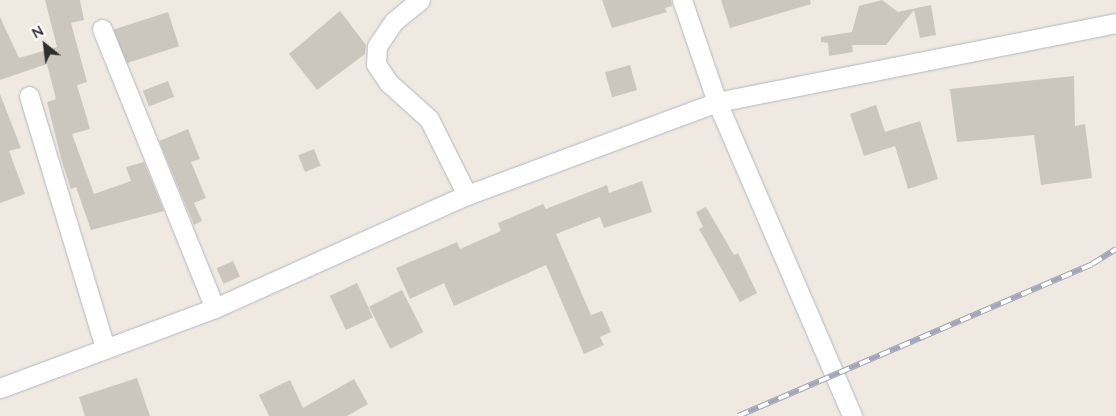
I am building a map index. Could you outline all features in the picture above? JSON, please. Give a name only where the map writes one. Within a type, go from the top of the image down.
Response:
[{"type":"street","points":[[420,0],[394,21],[377,46],[376,64],[389,83],[429,119],[467,195]]},
{"type":"street","points":[[682,0],[717,102],[852,416]]},
{"type":"street","points":[[0,388],[215,308],[467,195],[717,102],[1116,23]]},
{"type":"street","points":[[102,29],[215,308]]},
{"type":"street","points":[[29,96],[105,348]]},
{"type":"building","points":[[45,0],[80,0],[84,20],[71,23],[87,82],[77,85],[90,129],[72,134],[94,194],[131,181],[126,167],[144,162],[164,211],[91,230],[76,187],[71,189],[62,162],[47,102],[56,99],[47,64],[0,80],[0,17],[19,58],[57,47]]},
{"type":"building","points":[[602,0],[671,0],[672,6],[665,8],[667,12],[612,28]]},
{"type":"building","points":[[721,0],[810,0],[811,4],[730,28]]},
{"type":"building","points":[[882,0],[898,12],[931,5],[936,35],[920,38],[914,10],[886,45],[852,45],[853,52],[829,56],[828,43],[821,42],[821,37],[852,32],[859,6]]},
{"type":"building","points":[[340,11],[366,45],[365,54],[317,90],[289,54]]},
{"type":"building","points":[[168,12],[179,46],[125,64],[114,30]]},
{"type":"building","points":[[630,65],[637,90],[612,97],[605,72]]},
{"type":"building","points":[[1074,76],[1075,126],[1085,124],[1092,178],[1041,185],[1034,135],[957,142],[950,89]]},
{"type":"building","points":[[168,81],[174,97],[149,107],[143,91]]},
{"type":"building","points":[[0,94],[21,148],[9,151],[25,194],[0,203]]},
{"type":"building","points":[[876,105],[885,132],[920,121],[938,179],[908,189],[895,146],[864,156],[850,114]]},
{"type":"building","points":[[188,129],[200,159],[191,162],[206,198],[194,203],[202,221],[194,225],[159,141]]},
{"type":"building","points":[[314,149],[321,166],[305,172],[298,155]]},
{"type":"building","points":[[642,181],[652,212],[604,228],[600,217],[556,234],[591,315],[602,311],[611,332],[600,337],[604,345],[584,354],[546,265],[454,306],[444,283],[410,299],[396,268],[457,242],[460,249],[501,231],[498,223],[543,204],[546,209],[607,185],[609,193]]},
{"type":"building","points":[[706,207],[734,255],[738,253],[757,293],[740,302],[699,229],[703,227],[696,212]]},
{"type":"building","points":[[233,261],[240,277],[223,284],[217,268]]},
{"type":"building","points":[[357,283],[373,317],[346,330],[330,296]]},
{"type":"building","points":[[402,290],[423,332],[390,349],[369,307]]},
{"type":"building","points":[[137,378],[150,416],[85,416],[79,397]]},
{"type":"building","points":[[354,379],[368,404],[347,416],[269,416],[259,395],[290,380],[303,408]]},
{"type":"railway","points":[[738,416],[1092,264],[1116,249]]}]
